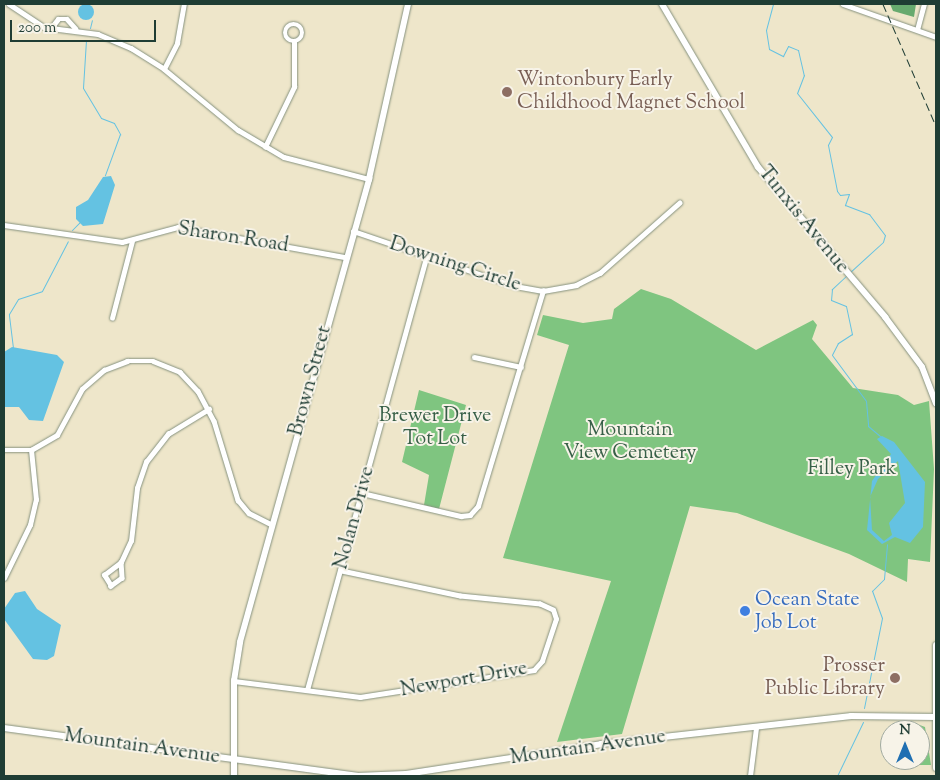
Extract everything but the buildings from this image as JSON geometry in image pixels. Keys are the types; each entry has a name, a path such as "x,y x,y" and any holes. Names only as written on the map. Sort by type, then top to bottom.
{"main road":[{"name":"Tunxis Avenue","path":"662,4 758,168 922,367 936,403"},
{"path":"936,645 936,768"},
{"name":"Mountain Avenue","path":"4,728 308,773 406,774 601,744 887,713 935,717"}],"street":[{"path":"9,4 28,19 52,28 76,29 98,34 164,68 265,147 300,162 369,179"},
{"path":"164,68 177,43 184,4"},
{"name":"Brown Street","path":"234,776 234,681 240,642 345,257 369,179 408,4"},
{"path":"843,4 936,37"},
{"path":"916,30 924,4"},
{"path":"52,28 58,19 67,19 76,29"},
{"path":"265,147 294,87 294,42 285,33 295,24 303,34 294,42"},
{"name":"Downing Circle","path":"353,231 426,258 543,291 576,285 600,273 679,203"},
{"name":"Sharon Road","path":"4,225 109,242 132,240 178,227 345,257"},
{"path":"112,318 132,240"},
{"name":"Nolan Drive","path":"307,690 426,258"},
{"path":"362,494 461,516 470,514 478,506 543,291"},
{"path":"474,357 521,367"},
{"path":"4,450 31,450 57,435 82,390 115,364 141,360 171,368 193,384 209,409 238,500 249,513 271,524"},
{"path":"121,562 106,572 104,579 111,586 122,578 121,562 131,541 136,493 146,462 168,434 209,409"},
{"path":"4,578 30,525 36,500 31,450"},
{"name":"Newport Drive","path":"234,681 360,697 534,670 542,661 556,619 553,610 540,604 460,596 341,571"},
{"path":"750,776 756,728"}],"green space":[{"path":"890,4 916,4 914,17 893,11"},
{"path":"641,289 671,299 756,350 813,320 817,325 812,339 853,388 898,395 914,405 929,401 934,469 930,562 908,559 907,582 849,554 737,513 690,506 622,734 557,742 611,581 503,558 569,345 537,335 543,315 583,323 612,319 614,309"},
{"name":"Brewer Drive Tot Lot","path":"419,390 466,405 439,509 424,505 429,475 402,462"}],"water":[{"path":"83,4 89,4 94,9 92,18 83,20 78,15 78,9"},
{"path":"111,176 115,185 103,224 83,226 76,219 76,207 88,200 103,177"},
{"path":"12,347 57,355 64,362 43,421 29,420 19,407 4,407 4,352"},
{"path":"882,436 894,442 925,482 923,527 910,543 895,537 882,544 867,530 870,499 872,530 884,541 892,535 889,523 905,503 898,461 878,479 870,496 872,481 891,454 877,439"},
{"path":"25,591 37,609 61,625 54,656 47,660 33,659 4,619 4,609 15,593"}],"waterway":[{"path":"773,4 766,30 769,49 783,56 788,46 798,50 804,75 797,93 832,137 828,145 837,191 840,195 849,194 845,205 869,214 885,235 883,242 850,272"},
{"path":"90,28 92,20"},
{"path":"86,40 83,88 101,118 114,123 120,134 105,175"},
{"path":"72,230 80,222"},
{"path":"13,348 9,314 18,299 42,291 68,241"},
{"path":"847,275 832,289 831,300 846,306 852,334 838,343 832,355 866,401 868,426 881,437"},
{"path":"864,708 882,618 872,591 884,579 887,544"},
{"path":"837,776 863,722"}],"railway":[{"path":"883,4 936,126"}],"place":[{"name":"Wintonbury Early Childhood Magnet School","path":"507,92"},
{"name":"Ocean State Job Lot","path":"745,611"},
{"name":"Prosser Public Library","path":"895,678"}],"park label":[{"name":"Mountain View Cemetery","path":"630,442"},
{"name":"Filley Park","path":"852,469"}]}
